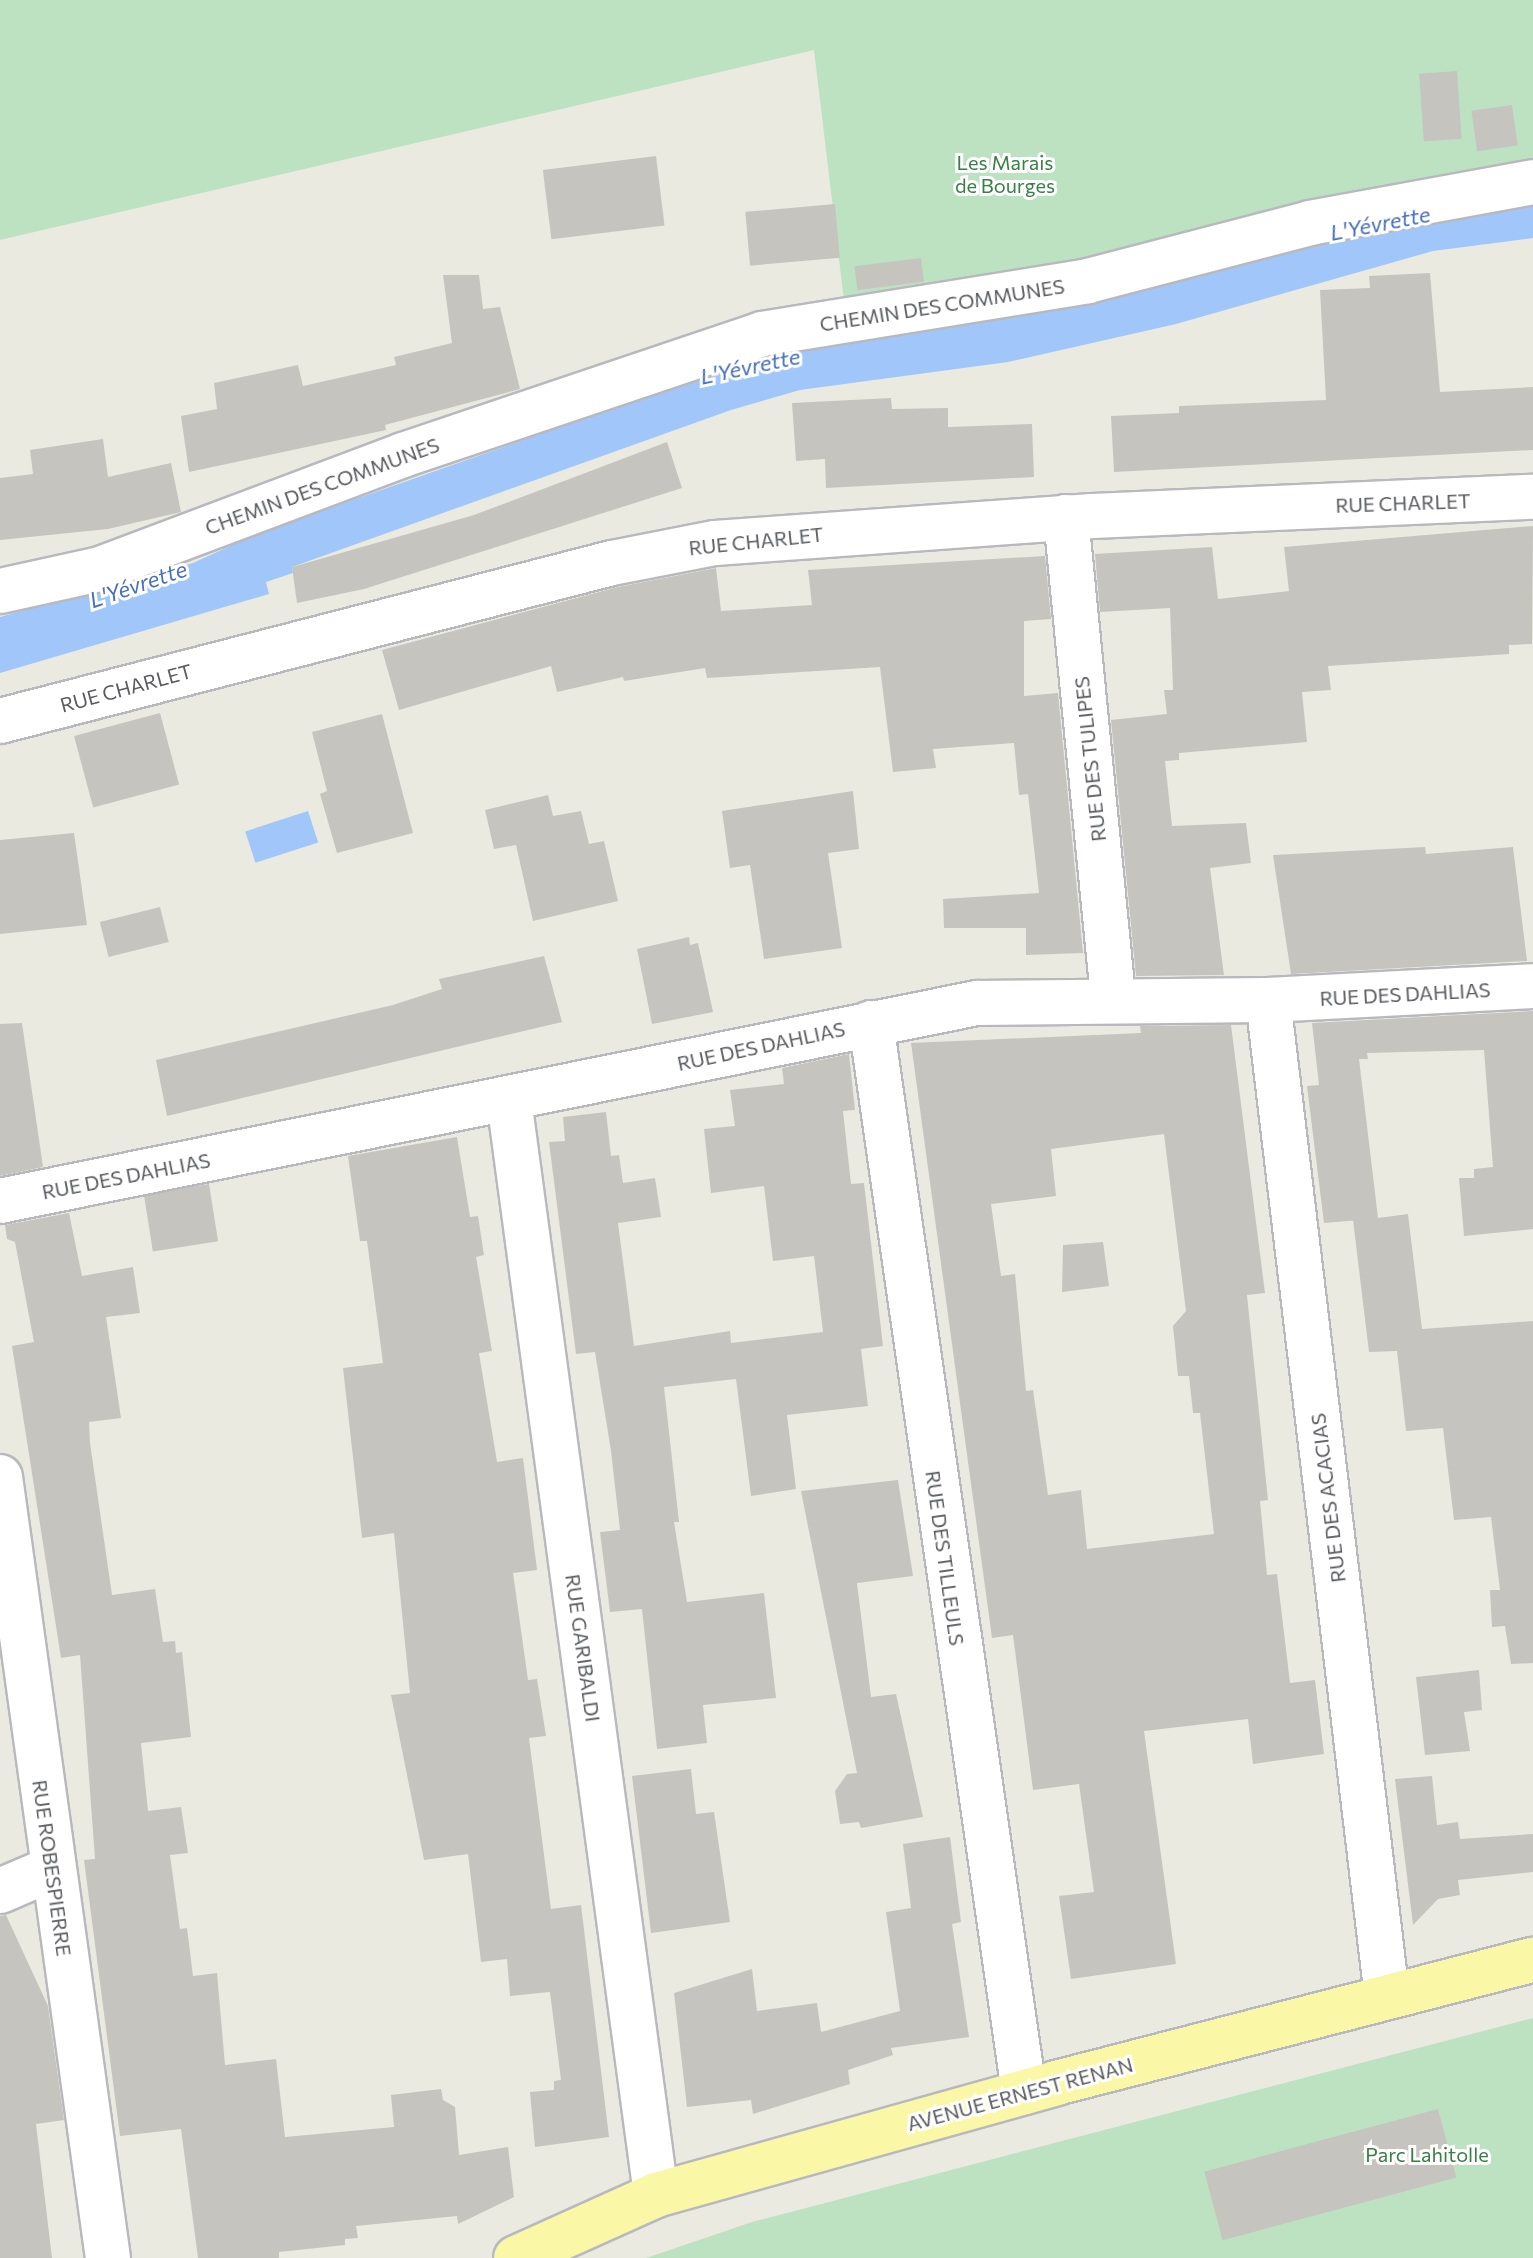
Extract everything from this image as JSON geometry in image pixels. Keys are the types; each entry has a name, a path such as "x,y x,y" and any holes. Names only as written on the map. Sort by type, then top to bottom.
{"main road":[{"name":"AVENUE ERNEST RENAN","path":"516,2258 656,2195 1024,2092 1533,1960"}],"street":[{"name":"CHEMIN DES COMMUNES","path":"0,591 100,569 403,455 762,334 1088,281 1310,223 1533,182"},
{"name":"RUE CHARLET","path":"0,721 612,563 715,543 1066,517 1533,497"},
{"name":"RUE DES TULIPES","path":"1066,517 1113,1000"},
{"name":"RUE DES DAHLIAS","path":"0,1201 977,1003 1268,1000 1533,986"},
{"name":"RUE DES ACACIAS","path":"1268,1000 1387,1996"},
{"name":"RUE DES TILLEULS","path":"871,1023 1024,2092"},
{"name":"RUE GARIBALDI","path":"509,1100 656,2195"},
{"name":"RUE ROBESPIERRE","path":"0,1477 51,1869 108,2258"},
{"path":"0,1891 51,1869"}],"green space":[{"name":"Les Marais de Bourges","path":"0,0 1533,0 1533,223 877,362 849,342 814,50 0,240"},
{"name":"Parc Lahitolle","path":"1533,2018 1533,2258 646,2258 752,2222"}],"water":[{"name":"L'Yévrette","path":"1533,205 1533,238 1433,251 1176,324 1008,362 800,390 731,410 292,567 293,573 266,582 269,594 0,673 0,617 193,563 259,533 760,357 1087,305 1249,256"},
{"path":"308,811 318,842 255,863 245,831"}],"building":[{"path":"1457,71 1462,139 1424,141 1419,74"},
{"path":"1512,105 1518,146 1477,151 1471,111"},
{"path":"656,156 665,225 551,239 543,170"},
{"path":"835,204 840,258 750,266 745,212"},
{"path":"921,258 924,282 857,290 854,266"},
{"path":"1430,273 1440,392 1533,387 1533,450 1114,472 1111,416 1179,413 1179,406 1326,400 1320,290 1370,288 1369,276"},
{"path":"443,275 479,275 483,309 500,307 520,389 385,425 386,430 189,472 181,416 217,409 214,383 298,365 303,386 396,365 394,357 452,343"},
{"path":"891,398 892,409 948,408 948,427 1032,424 1034,477 826,488 825,459 796,461 792,403"},
{"path":"103,439 108,477 171,463 181,512 108,529 0,540 0,478 33,474 30,450"},
{"path":"667,442 682,488 364,589 297,603 292,567 474,515"},
{"path":"1533,526 1532,644 1509,645 1509,654 1328,666 1331,690 1302,692 1307,742 1179,753 1179,760 1165,761 1172,826 1246,823 1251,863 1210,868 1224,975 1136,976 1111,720 1167,714 1164,690 1173,690 1170,608 1100,612 1095,554 1212,547 1218,599 1289,591 1284,547"},
{"path":"1045,556 1051,619 1024,621 1024,696 1058,693 1083,953 1026,955 1026,928 944,928 943,899 1039,893 1028,794 1019,795 1014,743 933,749 936,768 893,772 880,667 707,678 705,668 624,681 623,677 557,692 551,666 399,710 382,650 618,587 716,568 721,611 812,605 808,570"},
{"path":"160,713 179,784 93,808 74,736"},
{"path":"382,714 413,833 337,853 320,794 327,791 312,732"},
{"path":"853,791 859,849 828,853 842,948 764,959 750,865 730,868 722,811"},
{"path":"548,795 553,816 581,811 589,844 604,841 618,901 533,921 516,845 494,849 485,810"},
{"path":"74,833 87,925 0,934 0,840"},
{"path":"1425,847 1426,854 1513,847 1527,961 1291,974 1273,855"},
{"path":"160,907 169,942 109,957 100,922"},
{"path":"689,937 690,945 698,943 713,1012 652,1024 637,949"},
{"path":"544,956 562,1022 167,1116 156,1060 393,1005 442,989 439,979"},
{"path":"1533,1011 1533,1229 1464,1236 1459,1178 1474,1178 1474,1169 1493,1167 1484,1050 1367,1053 1368,1059 1359,1059 1378,1218 1408,1214 1422,1329 1533,1321 1533,1663 1511,1664 1505,1626 1492,1627 1490,1590 1500,1590 1491,1517 1454,1520 1443,1428 1406,1431 1397,1351 1369,1352 1353,1221 1324,1223 1307,1086 1319,1085 1312,1023"},
{"path":"22,1023 43,1167 0,1176 0,1024"},
{"path":"1231,1025 1265,1293 1247,1295 1268,1500 1260,1501 1267,1575 1277,1574 1290,1683 1315,1680 1324,1754 1253,1764 1248,1719 1144,1731 1176,1964 1071,1979 1059,1896 1094,1892 1079,1784 1033,1790 1013,1635 992,1638 911,1043 1141,1033 1140,1026","holes":["1164,1134 1186,1311 1173,1326 1178,1376 1189,1376 1193,1413 1200,1413 1214,1534 1087,1549 1081,1490 1048,1495 1033,1390 1026,1391 1015,1274 1001,1276 991,1204 1056,1196 1051,1149"]},
{"path":"849,1054 855,1110 843,1111 851,1184 864,1183 883,1346 861,1349 868,1406 787,1415 796,1489 751,1496 736,1379 664,1387 679,1522 674,1522 687,1602 764,1593 776,1698 703,1705 707,1743 657,1749 642,1609 610,1612 600,1532 620,1530 611,1451 595,1352 576,1354 549,1142 565,1141 563,1117 606,1112 611,1156 619,1155 623,1183 655,1178 661,1217 618,1223 634,1346 730,1331 731,1343 823,1332 814,1256 773,1261 764,1186 711,1193 704,1129 735,1126 730,1090 784,1084 782,1068"},
{"path":"457,1137 470,1217 478,1216 484,1255 476,1257 492,1351 479,1353 497,1462 523,1458 537,1570 513,1573 528,1680 537,1679 546,1736 529,1738 551,1909 581,1905 609,2137 535,2147 530,2092 554,2090 554,2081 561,2080 550,1992 510,1996 507,1959 481,1962 468,1854 424,1860 391,1695 410,1693 394,1533 362,1538 343,1368 383,1363 367,1241 360,1241 348,1156"},
{"path":"209,1184 218,1241 153,1252 144,1194"},
{"path":"69,1213 82,1276 133,1267 140,1313 106,1317 121,1418 89,1422 90,1443 112,1595 155,1589 163,1642 175,1641 176,1653 182,1652 191,1737 141,1743 148,1811 181,1807 188,1853 170,1855 180,1929 187,1928 193,1976 217,1973 225,2065 276,2059 285,2137 394,2127 391,2095 441,2089 443,2100 455,2107 459,2155 508,2147 514,2197 458,2224 457,2216 356,2226 358,2238 345,2239 345,2245 279,2252 279,2258 198,2258 181,2129 120,2136 84,1860 95,1859 80,1655 61,1658 12,1346 34,1342 15,1242 7,1239 5,1225"},
{"path":"1103,1242 1109,1286 1062,1292 1063,1245"},
{"path":"898,1480 913,1576 857,1583 871,1697 896,1694 923,1817 861,1828 859,1822 840,1824 835,1791 847,1774 857,1773 801,1491"},
{"path":"1479,1670 1482,1710 1464,1712 1470,1751 1425,1755 1416,1677"},
{"path":"691,1769 696,1814 714,1812 730,1922 651,1933 632,1776"},
{"path":"1432,1776 1437,1825 1458,1822 1460,1839 1533,1834 1533,1872 1458,1880 1460,1895 1438,1899 1413,1925 1395,1779"},
{"path":"950,1837 961,1922 952,1924 969,2037 891,2048 893,2055 848,2070 850,2084 753,2114 751,2100 687,2107 674,1993 752,1969 757,2011 817,2003 821,2032 900,2011 886,1912 911,1908 903,1844"},
{"path":"6,1915 48,2006 64,2120 36,2124 52,2258 0,2258 0,1916"},
{"path":"1438,2109 1456,2178 1223,2240 1204,2172"}]}
